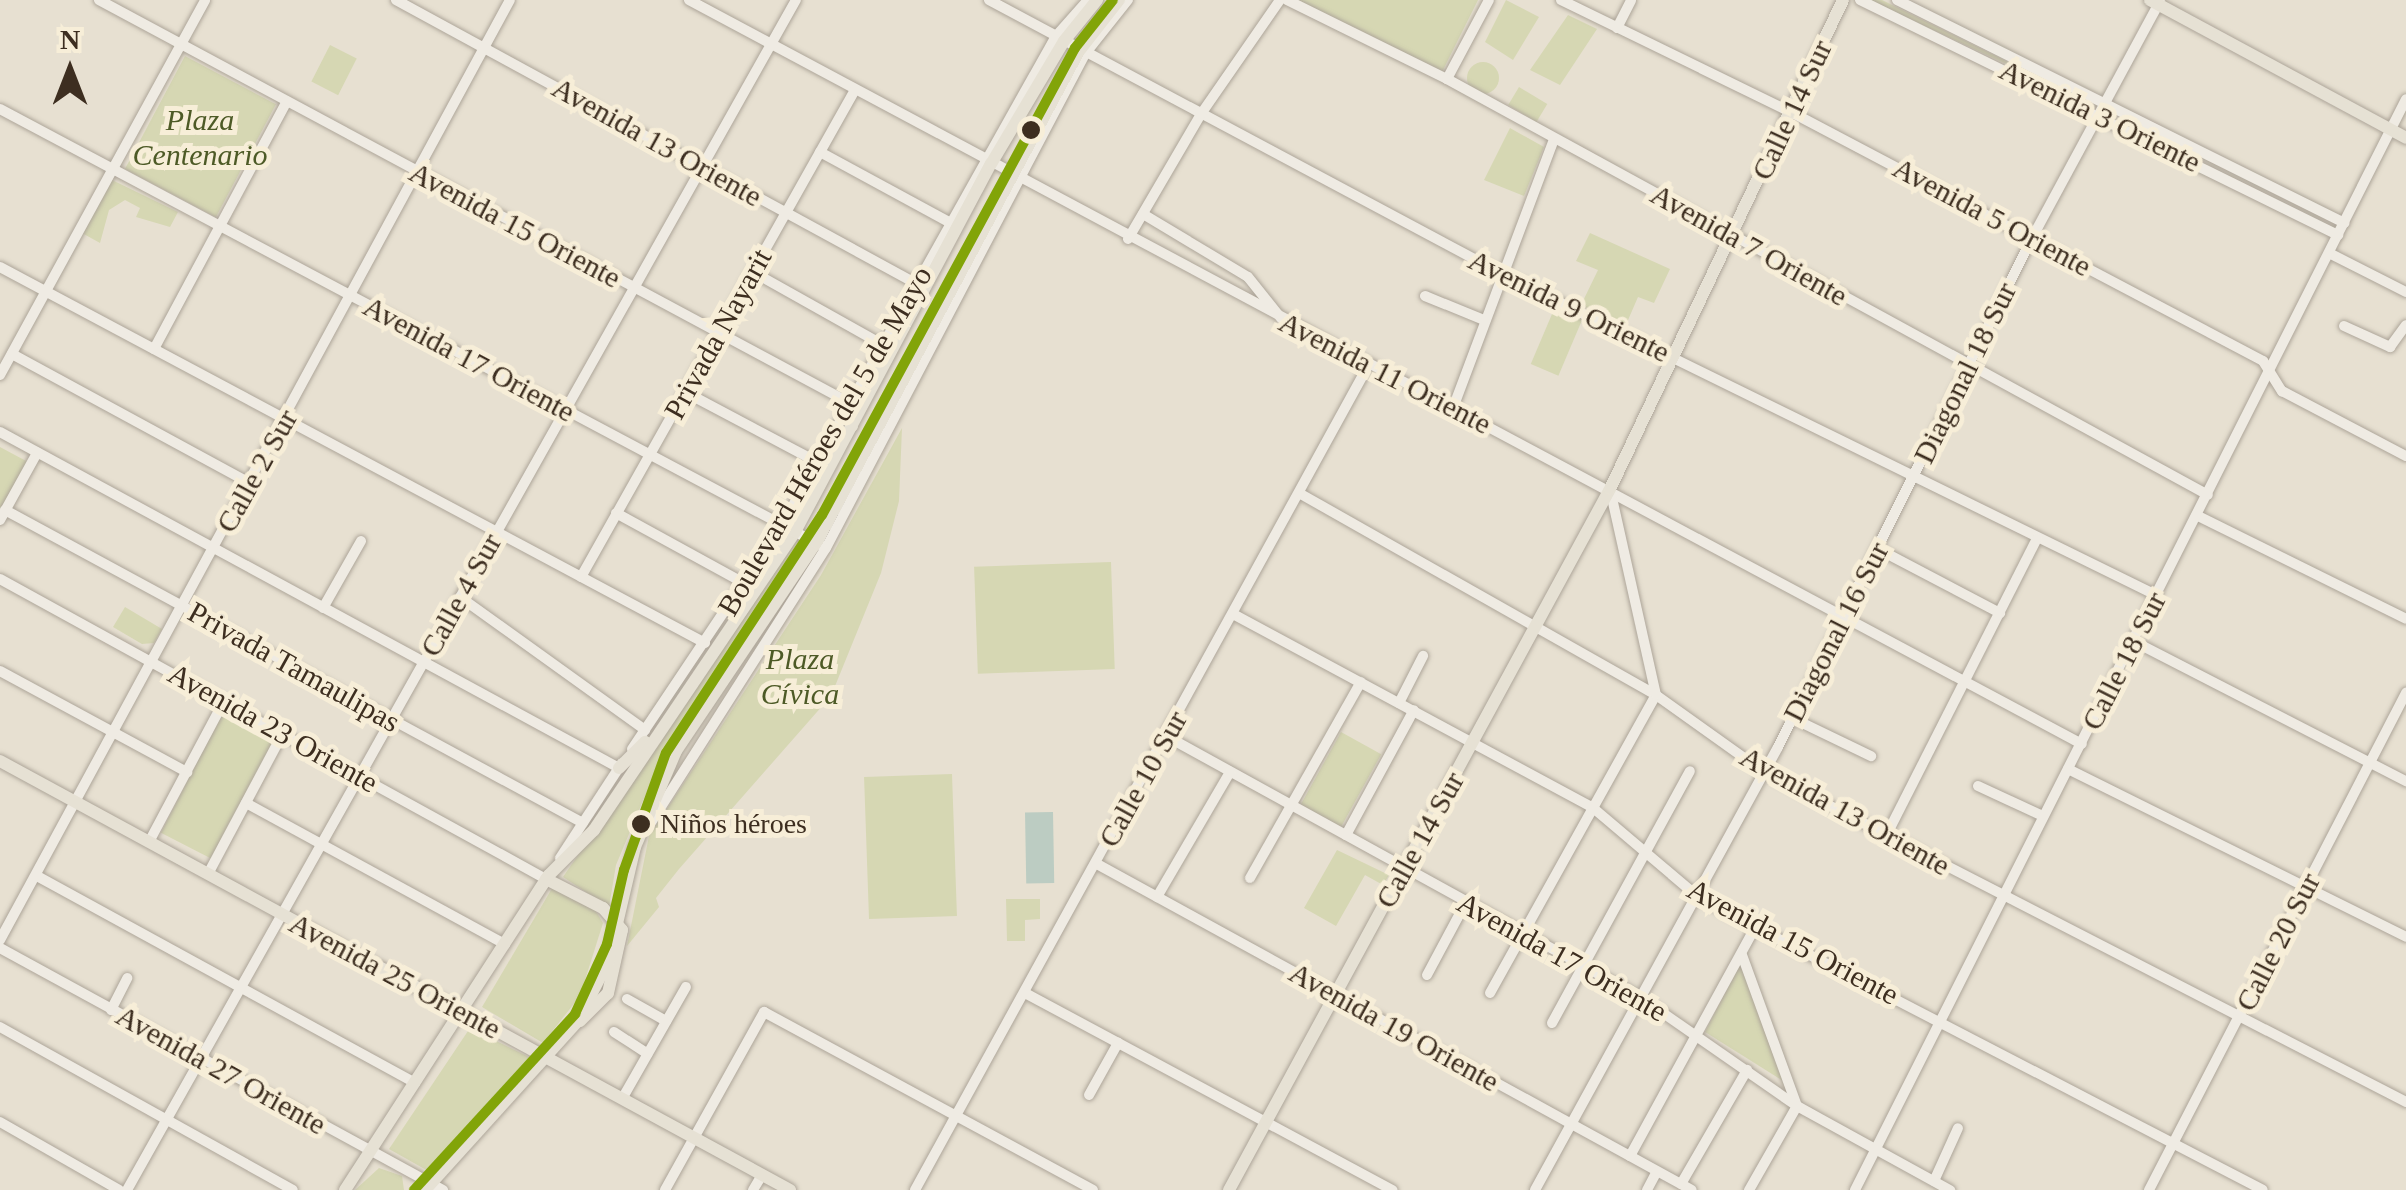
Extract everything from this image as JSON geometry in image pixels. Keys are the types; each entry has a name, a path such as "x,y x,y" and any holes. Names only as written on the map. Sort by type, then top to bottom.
{"main road":[{"name":"Boulevard Héroes del 5 de Mayo","path":"345,1190 548,877 594,830 853,428 989,163 1060,38 1097,0"},
{"name":"Boulevard Héroes del 5 de Mayo","path":"547,1058 608,993 623,943 616,923 635,847 676,751 821,545 1082,52 1118,0"},
{"name":"Calle 14 Sur","path":"1229,1190 1610,489 1843,0"},
{"path":"2156,2 2406,138"},
{"path":"850,403 853,428"},
{"path":"619,768 664,722"},
{"name":"Avenida 25 Oriente","path":"0,761 790,1190"},
{"path":"548,877 588,898 616,923"},
{"path":"433,1188 547,1058"}],"street":[{"name":"Avenida 15 Oriente","path":"99,0 850,403"},
{"path":"0,376 206,0"},
{"name":"Avenida 13 Oriente","path":"396,0 917,284"},
{"name":"Calle 2 Sur","path":"0,940 510,0"},
{"name":"Avenida 11 Oriente","path":"689,0 1285,323 1610,489 2082,744"},
{"name":"Calle 4 Sur","path":"123,1190 242,987 796,0"},
{"name":"Avenida 9 Oriente","path":"990,0 1501,273 2158,596"},
{"name":"Boulevard Héroes del 5 de Mayo","path":"1060,38 1088,0"},
{"name":"Boulevard Héroes del 5 de Mayo","path":"1082,52 1128,0"},
{"path":"1128,238 1201,114 1284,0"},
{"name":"Avenida 7 Oriente","path":"1284,0 1447,79 2208,495"},
{"path":"1447,79 1489,0"},
{"name":"Avenida 5 Oriente","path":"1561,0 1792,112 2032,238 2270,369 2292,398 2406,456"},
{"path":"1617,28 1631,0"},
{"name":"Avenida 3 Oriente","path":"1860,0 2236,169 2344,223"},
{"name":"Avenida 3 Oriente","path":"1897,0 2230,181 2338,235"},
{"name":"Diagonal 18 Sur","path":"1913,477 2156,2"},
{"name":"Privada Nayarit","path":"581,577 855,90"},
{"name":"Calle 18 Sur","path":"1855,1190 2406,99"},
{"path":"154,349 287,101"},
{"name":"Avenida 17 Oriente","path":"0,109 821,545"},
{"path":"1453,408 1554,140"},
{"path":"820,152 951,224"},
{"name":"Boulevard Héroes del 5 de Mayo","path":"548,877 744,583 788,528 850,403 989,163"},
{"path":"2230,181 2236,169"},
{"path":"1142,214 1248,278 1285,323"},
{"path":"2329,252 2406,292"},
{"path":"0,266 705,643"},
{"path":"753,272 883,345"},
{"path":"1425,296 1484,320"},
{"path":"2344,326 2390,347 2406,325"},
{"path":"12,354 250,483"},
{"name":"Calle 10 Sur","path":"916,1190 1368,366"},
{"path":"685,392 818,462"},
{"path":"0,432 619,768"},
{"path":"3,515 37,452"},
{"name":"Diagonal 16 Sur","path":"1535,1190 1698,897 1846,616 1913,477"},
{"path":"1490,994 1656,695 1610,489"},
{"name":"Avenida 13 Oriente","path":"1299,493 1656,695 1764,772 2406,1102"},
{"path":"616,514 744,583"},
{"name":"Privada Tamaulipas","path":"3,515 182,606 583,823"},
{"path":"2198,516 2406,619"},
{"path":"1886,836 2037,538"},
{"path":"323,608 361,541"},
{"path":"1878,549 2000,613"},
{"name":"Avenida 23 Oriente","path":"0,579 548,877"},
{"path":"460,596 645,730"},
{"name":"Avenida 15 Oriente","path":"1233,614 1592,806 1698,897 2263,1190"},
{"path":"2135,642 2406,780"},
{"path":"1400,702 1423,656"},
{"path":"0,670 187,772"},
{"path":"1250,878 1361,682"},
{"name":"Calle 20 Sur","path":"2149,1190 2406,693"},
{"path":"149,842 224,701"},
{"path":"1346,835 1414,710"},
{"path":"1792,718 1870,756"},
{"path":"208,874 283,734"},
{"name":"Avenida 17 Oriente","path":"1166,736 1640,997 1797,1106 1950,1190"},
{"path":"2068,769 2406,937"},
{"path":"1157,897 1230,772"},
{"path":"1552,1023 1690,772"},
{"path":"1978,786 2044,816"},
{"path":"246,803 505,944"},
{"name":"Avenida 19 Oriente","path":"1097,864 1686,1187"},
{"path":"37,876 415,1084"},
{"path":"1427,975 1466,902"},
{"path":"1630,1156 1756,926"},
{"name":"Avenida 27 Oriente","path":"0,948 433,1188"},
{"path":"1742,955 1797,1106 1749,1190"},
{"path":"111,1010 127,978"},
{"path":"622,1099 686,987"},
{"path":"1025,994 1394,1190"},
{"path":"627,999 666,1021"},
{"path":"665,1190 764,1012 958,1112 1092,1190"},
{"path":"0,1026 293,1190"},
{"path":"614,1032 648,1054"},
{"path":"1089,1095 1118,1043"},
{"path":"1686,1187 1747,1070"},
{"path":"0,1122 123,1190"},
{"path":"1934,1181 1958,1128"},
{"path":"1648,1190 1657,1171"},
{"path":"753,1190 762,1174"}],"green space":[{"path":"1297,0 1478,0 1442,72"},
{"path":"1506,0 1539,17 1513,60 1485,42"},
{"path":"1869,0 1882,0 2014,65 2013,67"},
{"path":"1568,15 1597,29 1560,85 1530,70"},
{"path":"330,45 357,59 338,95 311,82"},
{"name":"Plaza Centenario","path":"185,56 276,104 216,217 125,169"},
{"path":"1483,62 1494,67 1499,78 1494,89 1483,94 1472,89 1467,78 1472,67"},
{"path":"1519,87 1547,104 1536,122 1508,105"},
{"path":"1510,128 1544,147 1524,196 1484,180"},
{"path":"112,180 178,212 170,227 136,217 140,208 125,200 109,210 100,243 82,233"},
{"path":"1590,233 1670,269 1654,303 1638,297 1625,327 1581,305 1598,270 1576,261"},
{"path":"1555,307 1583,319 1558,376 1531,364"},
{"name":"Plaza Cívica","path":"902,428 899,501 881,573 831,696 679,869 656,898 659,907 627,946 649,836 821,575"},
{"path":"0,447 28,462 0,513"},
{"path":"795,538 801,542 663,753 616,865 609,907 563,877"},
{"path":"1111,562 1115,669 978,674 974,567"},
{"path":"125,607 162,629 154,643 142,644 113,627"},
{"path":"224,709 277,736 213,860 161,833"},
{"path":"1341,732 1381,754 1341,827 1301,805"},
{"path":"952,774 957,916 869,919 864,777"},
{"path":"1337,850 1389,875 1383,885 1365,875 1336,926 1304,908"},
{"path":"554,885 594,908 603,923 580,996 543,1043 482,1007"},
{"path":"1006,899 1040,899 1040,919 1025,920 1025,941 1007,941"},
{"path":"1740,963 1791,1086 1705,1032"},
{"path":"470,1028 535,1060 430,1172 389,1149"},
{"path":"379,1168 402,1176 404,1190 355,1190"}],"shaded area":[{"path":"1025,812 1053,812 1054,883 1026,883"}],"transit line":[{"path":"414,1190 575,1014 607,944 624,870 666,753 822,515 1075,48 1113,0"}],"place":[{"name":"Niños héroes","path":"641,824"}]}
